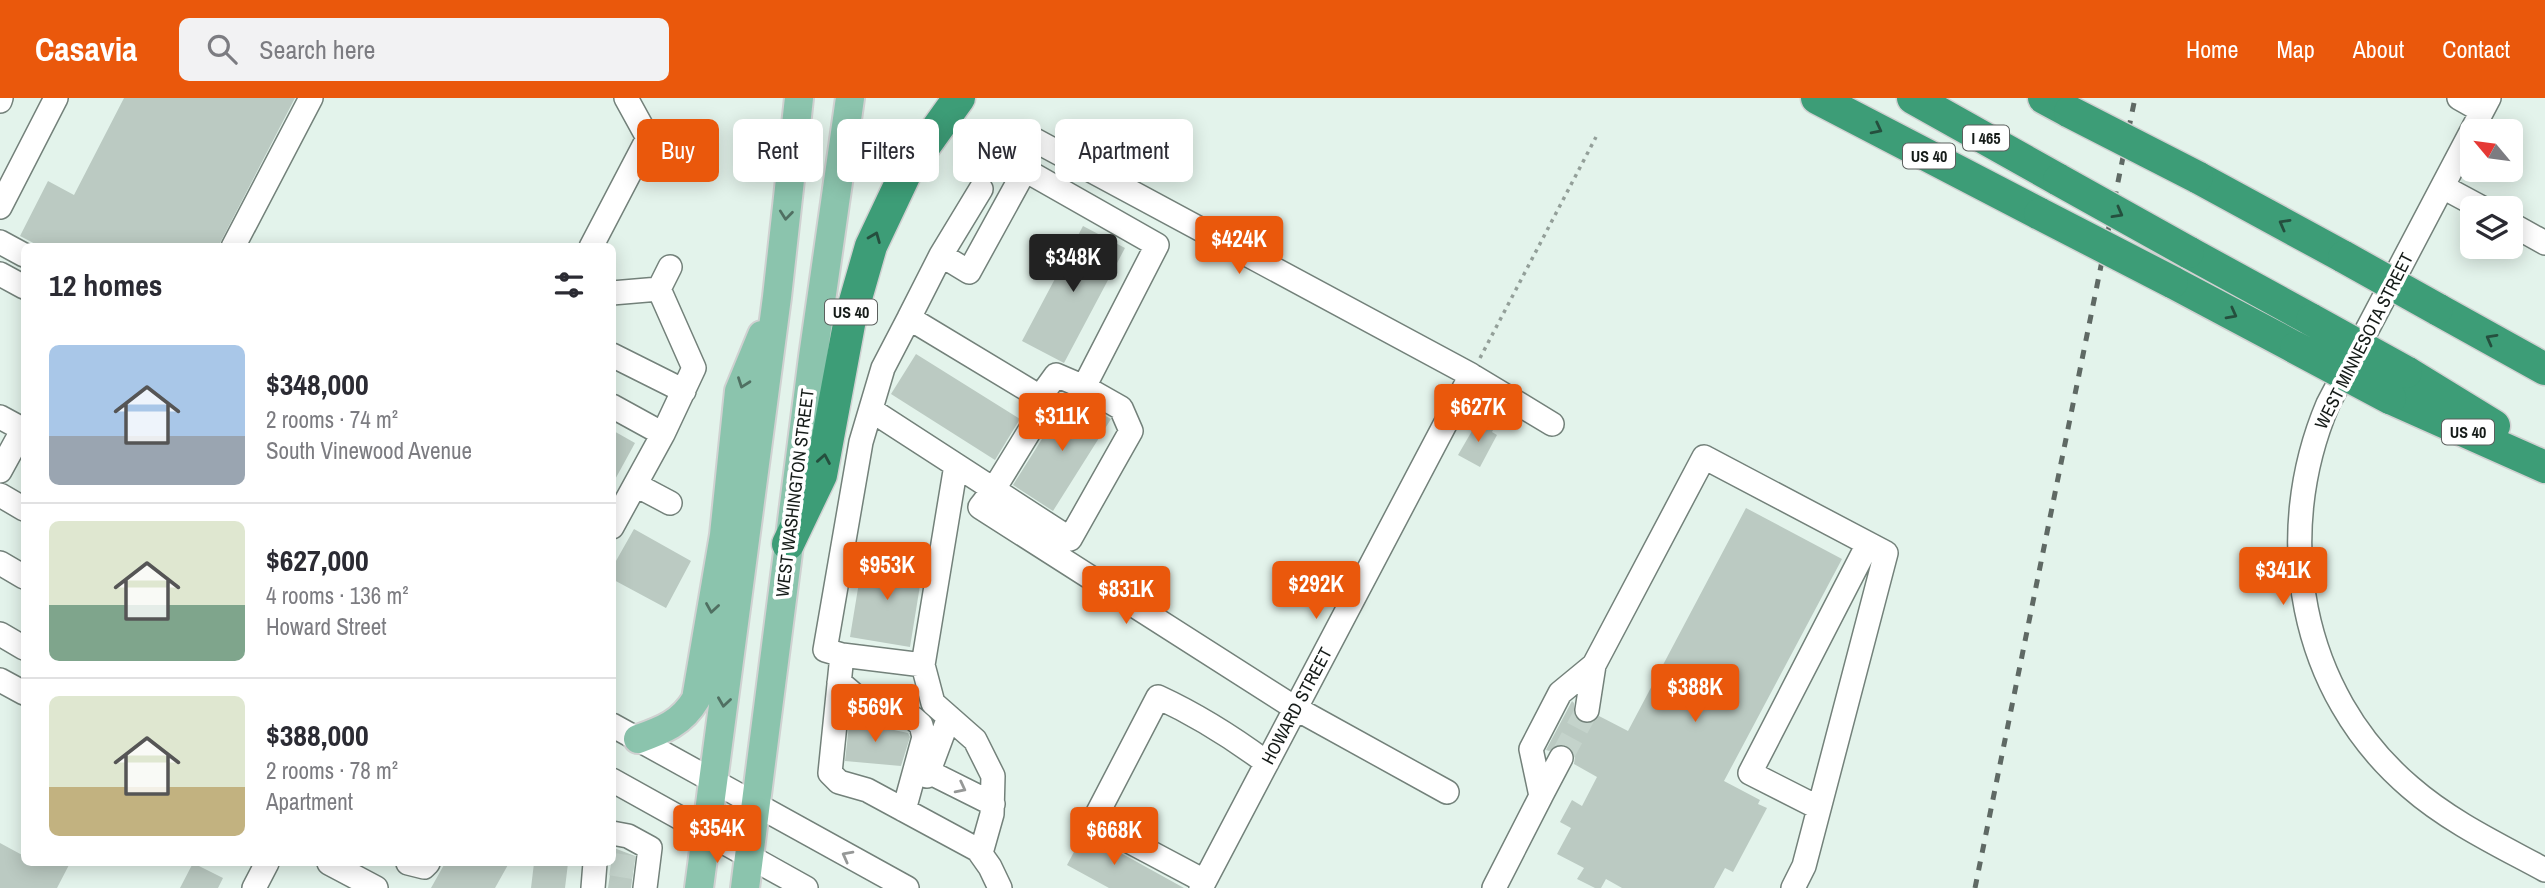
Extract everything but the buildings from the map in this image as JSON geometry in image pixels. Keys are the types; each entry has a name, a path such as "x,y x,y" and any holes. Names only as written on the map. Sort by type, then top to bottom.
{"highway":[{"name":"US 40","path":"789,544 821,475 850,319 872,246 906,172 959,98"},
{"name":"US 40","path":"1817,98 2296,348 2398,385 2545,467"},
{"name":"I 465","path":"1913,98 2312,320 2398,385 2545,457"},
{"path":"2068,103 2545,369"}],"main road":[{"path":"699,888 777,297 799,98"},
{"name":"WEST WASHINGTON STREET","path":"745,888 850,98"},
{"path":"638,739 672,726 688,712 695,699 724,535 739,391 777,297"}],"street":[{"path":"0,207 57,98"},
{"path":"235,243 311,98"},
{"path":"593,243 648,138 626,98"},
{"path":"2459,98 2485,105"},
{"name":"WEST MINNESOTA STREET","path":"2485,105 2319,426 2306,470 2299,516 2298,556 2304,601 2318,652 2333,688 2350,718 2378,755 2410,787 2442,813 2545,870"},
{"path":"1041,144 1471,375 1552,424"},
{"path":"941,255 969,272 1025,170 1157,245 1084,387"},
{"path":"2443,187 2460,196"},
{"path":"981,190 941,255 883,368 861,442 834,652 839,682 830,773 839,782 866,790 981,853 1000,888"},
{"path":"2523,231 2545,243"},
{"path":"0,242 21,253"},
{"path":"659,289 670,267"},
{"path":"0,274 21,285"},
{"path":"616,293 659,289"},
{"path":"616,517 625,493 663,434 694,368 659,289"},
{"path":"909,318 1040,397 1043,409 987,498"},
{"path":"616,357 684,391"},
{"path":"987,498 1070,539 1131,431 1121,408 1056,375 1040,397"},
{"name":"HOWARD STREET","path":"1203,885 1471,375"},
{"path":"616,408 663,434"},
{"path":"871,410 956,464 987,498 1295,708 1447,792"},
{"path":"0,417 21,428"},
{"path":"0,471 21,434"},
{"path":"1587,710 1594,665 1704,457 1886,553 1804,866 1793,888"},
{"path":"956,464 923,665 933,702 975,740 993,776 992,814 981,853"},
{"path":"625,493 670,503"},
{"path":"0,495 21,507"},
{"path":"1819,808 1750,773 1868,544"},
{"path":"0,563 21,575"},
{"path":"0,634 21,646"},
{"path":"834,652 923,665"},
{"path":"1541,796 1531,749 1560,693 1594,665"},
{"path":"0,680 21,691"},
{"path":"839,682 873,710 913,718 921,725 924,737 908,813"},
{"path":"1203,885 1094,822 1158,697 1187,710 1233,737 1267,762"},
{"path":"908,813 929,772 950,717"},
{"path":"616,727 907,888"},
{"path":"1494,888 1561,758"},
{"path":"929,772 993,804"},
{"path":"616,782 806,888"},
{"path":"616,834 628,836 650,848 643,875"},
{"path":"254,888 265,866"},
{"path":"335,866 376,888"},
{"path":"595,888 601,866"}],"path":[{"path":"1471,375 1596,137"}],"tunnel":[{"path":"1561,758 1587,710"},
{"path":"616,865 636,868"}],"railway":[{"path":"1975,888 2135,98"}]}
